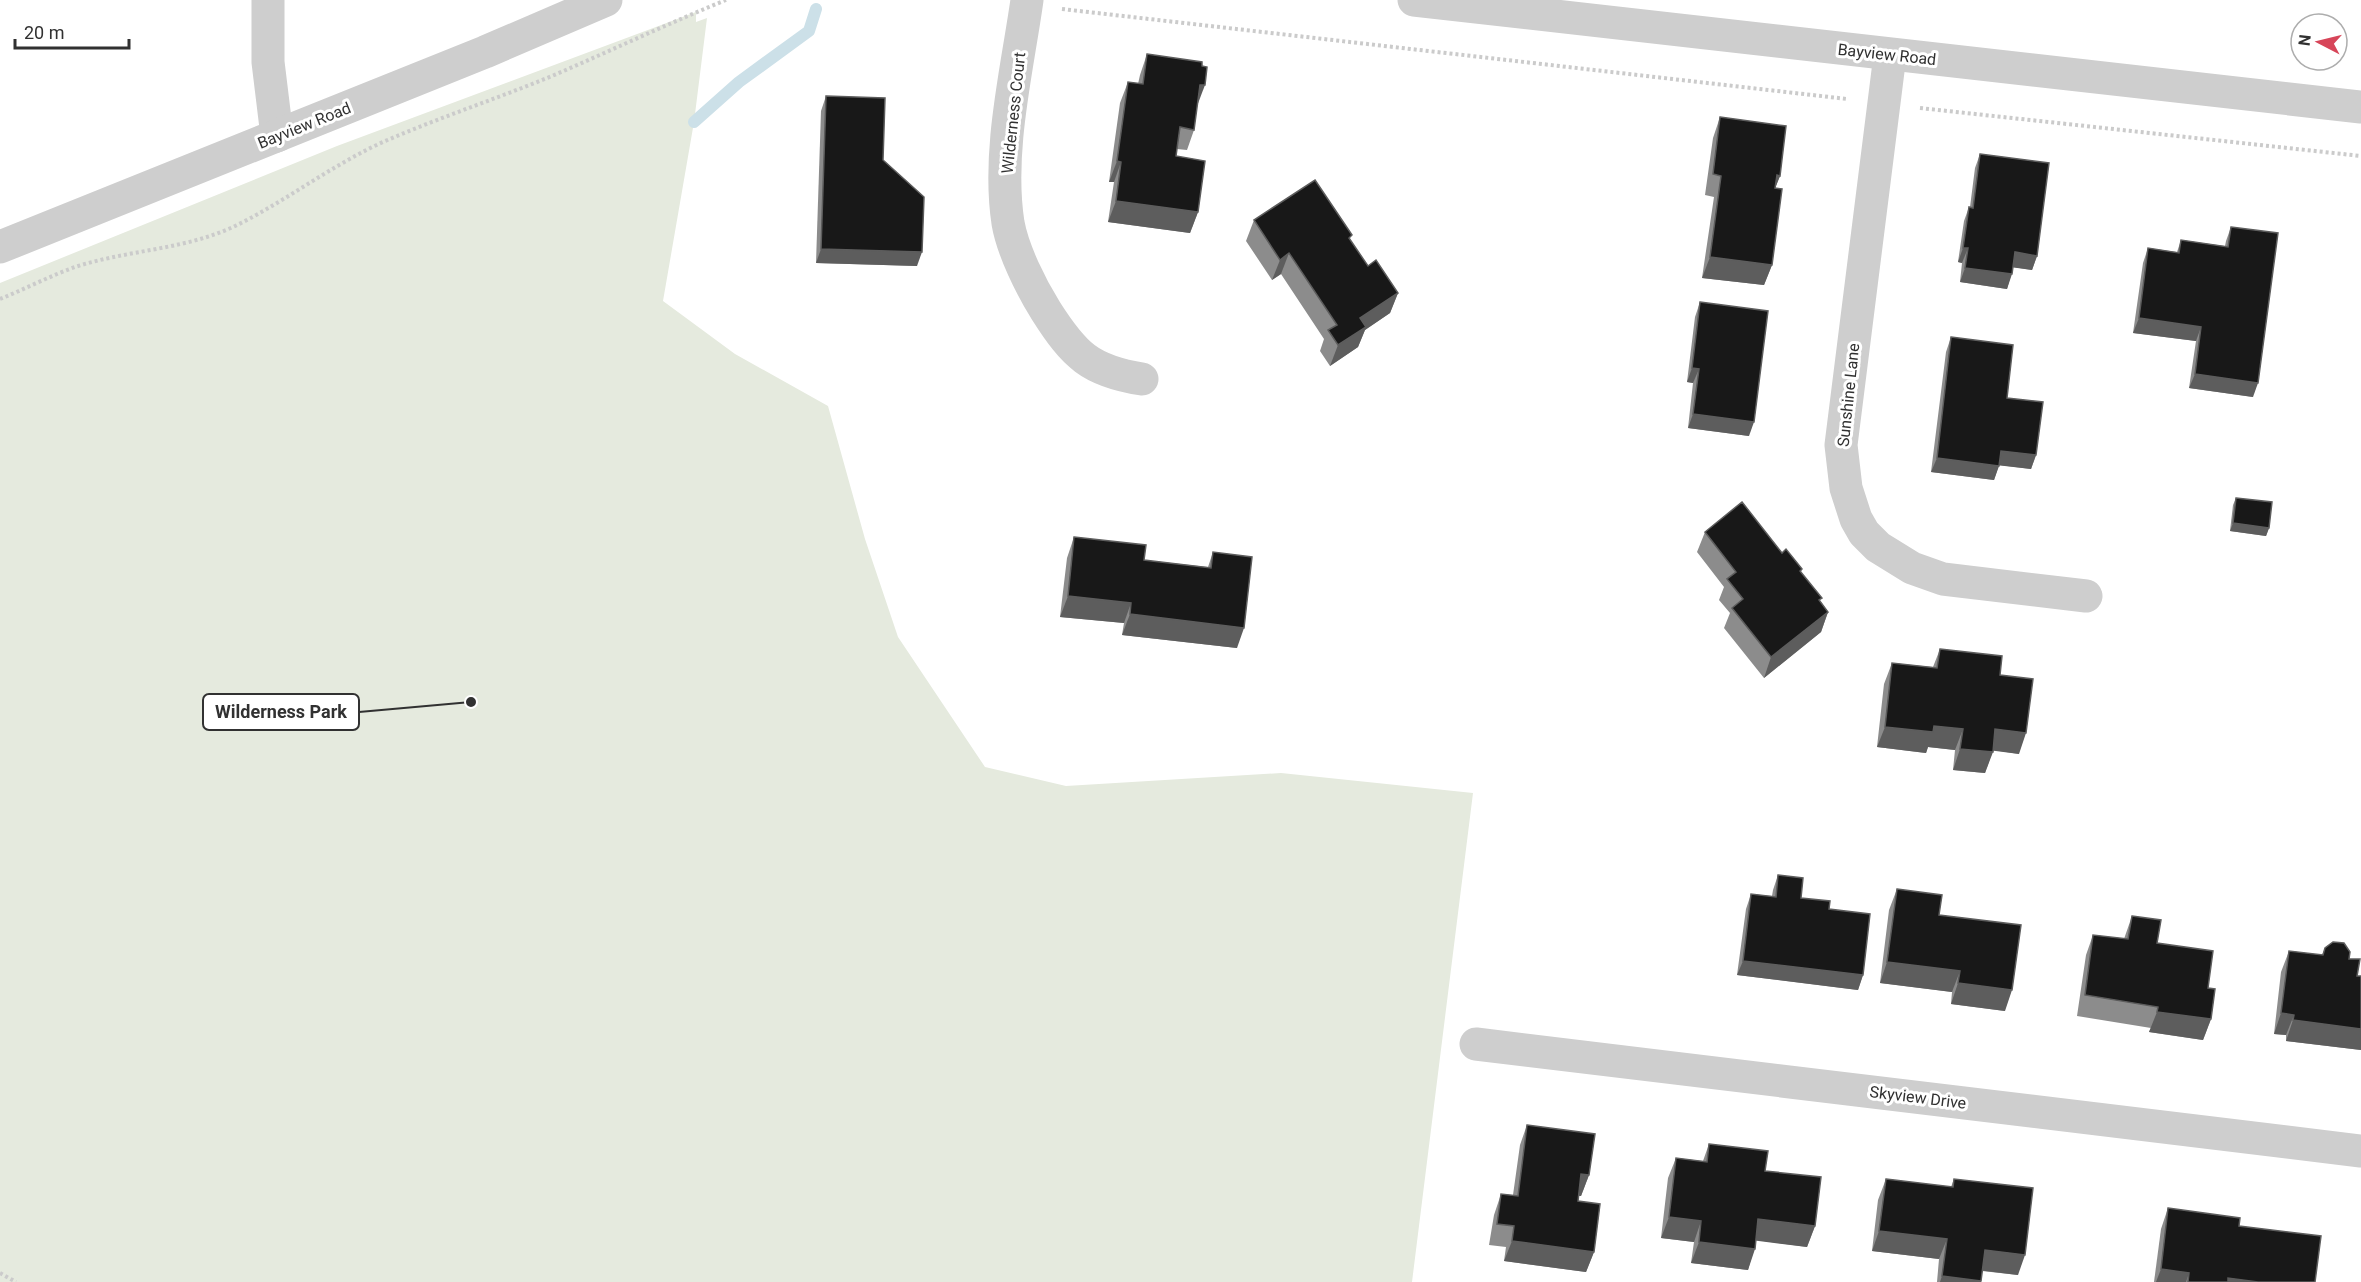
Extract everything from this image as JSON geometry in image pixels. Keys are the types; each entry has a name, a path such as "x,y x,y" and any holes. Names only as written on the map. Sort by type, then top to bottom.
{"street":[{"path":"268,0 268,62 277,136"},
{"name":"Bayview Road","path":"0,247 606,0"},
{"name":"Bayview Road","path":"1414,0 1465,3 1890,55 2361,107"},
{"name":"Wilderness Court","path":"1027,2 1005,159 1008,225 1024,270 1063,338 1088,362 1113,375 1142,380"},
{"name":"Sunshine Lane","path":"1890,55 1841,445 1846,488 1856,519 1864,533 1878,548 1912,568 1943,579 2086,597"},
{"name":"Skyview Drive","path":"1476,1044 2361,1151"}],"path":[{"path":"0,299 75,267 189,243 232,228 330,170 382,143 552,75 726,0"},
{"path":"1027,2 1884,104 2361,156"},
{"path":"0,1273 16,1282"}],"shaded area":[{"path":"696,12 696,22 707,18 694,122 663,301 735,354 828,406 865,539 898,637 985,767 1066,786 1281,773 1473,793 1412,1282 0,1282 0,283 337,146"}],"building":[{"path":"1147,54 1202,62 1202,66 1207,67 1205,85 1200,85 1194,130 1180,127 1176,156 1205,161 1198,212 1116,201 1121,162 1117,161 1128,82 1143,84"},
{"path":"826,96 885,98 883,160 924,197 922,252 821,249"},
{"path":"1720,117 1786,126 1780,176 1777,175 1775,188 1782,189 1772,265 1710,257 1721,176 1713,174"},
{"path":"1980,154 2049,163 2037,256 2015,252 2012,274 1965,268 1968,248 1963,248 1969,207 1973,208"},
{"path":"1315,180 1352,235 1349,238 1368,266 1376,260 1398,293 1360,318 1366,327 1338,345 1328,330 1337,325 1289,253 1280,260 1254,220"},
{"path":"2231,227 2278,233 2258,383 2195,374 2201,327 2139,318 2148,248 2179,253 2181,240 2228,247"},
{"path":"1700,302 1768,311 1754,422 1693,414 1699,369 1692,368"},
{"path":"1951,337 2013,345 2007,398 2043,402 2036,455 2001,451 1999,466 1937,458"},
{"path":"2236,498 2272,502 2269,528 2233,523"},
{"path":"1742,502 1782,553 1786,549 1802,569 1800,571 1822,598 1819,600 1828,612 1771,657 1732,608 1743,599 1727,579 1736,572 1705,532"},
{"path":"1074,537 1146,545 1144,560 1211,568 1213,552 1252,557 1244,628 1130,614 1131,603 1068,596"},
{"path":"1940,649 2002,656 2000,675 2033,679 2026,733 1995,729 1993,752 1960,749 1963,729 1934,726 1933,732 1885,727 1892,663 1937,668"},
{"path":"1778,875 1803,878 1801,898 1830,901 1829,909 1870,914 1863,975 1743,961 1751,894 1776,897"},
{"path":"1897,889 1942,895 1939,915 2021,925 2012,990 1958,983 1960,971 1887,962"},
{"path":"2132,916 2161,920 2157,943 2213,951 2208,988 2215,989 2211,1019 2157,1012 2158,1007 2085,995 2093,935 2128,939"},
{"path":"2333,942 2344,943 2350,952 2349,959 2360,959 2357,976 2361,976 2361,1029 2293,1020 2294,1015 2281,1013 2289,951 2323,955 2325,948"},
{"path":"1527,1125 1595,1134 1589,1175 1581,1174 1578,1201 1600,1204 1594,1252 1512,1241 1514,1226 1497,1224 1501,1194 1518,1196"},
{"path":"1709,1144 1768,1151 1765,1171 1821,1177 1815,1226 1758,1219 1755,1249 1699,1242 1701,1221 1669,1217 1676,1158 1707,1162"},
{"path":"1886,1179 1953,1187 1954,1179 2033,1188 2025,1255 1985,1250 1981,1281 1942,1276 1947,1239 1879,1231"},
{"path":"2168,1208 2240,1218 2239,1226 2321,1236 2315,1282 2258,1282 2228,1278 2228,1282 2188,1282 2189,1273 2161,1269"}],"waterway":[{"path":"694,122 739,82 809,31 816,9"}],"place":[{"name":"Wilderness Park","path":"471,702"}]}
